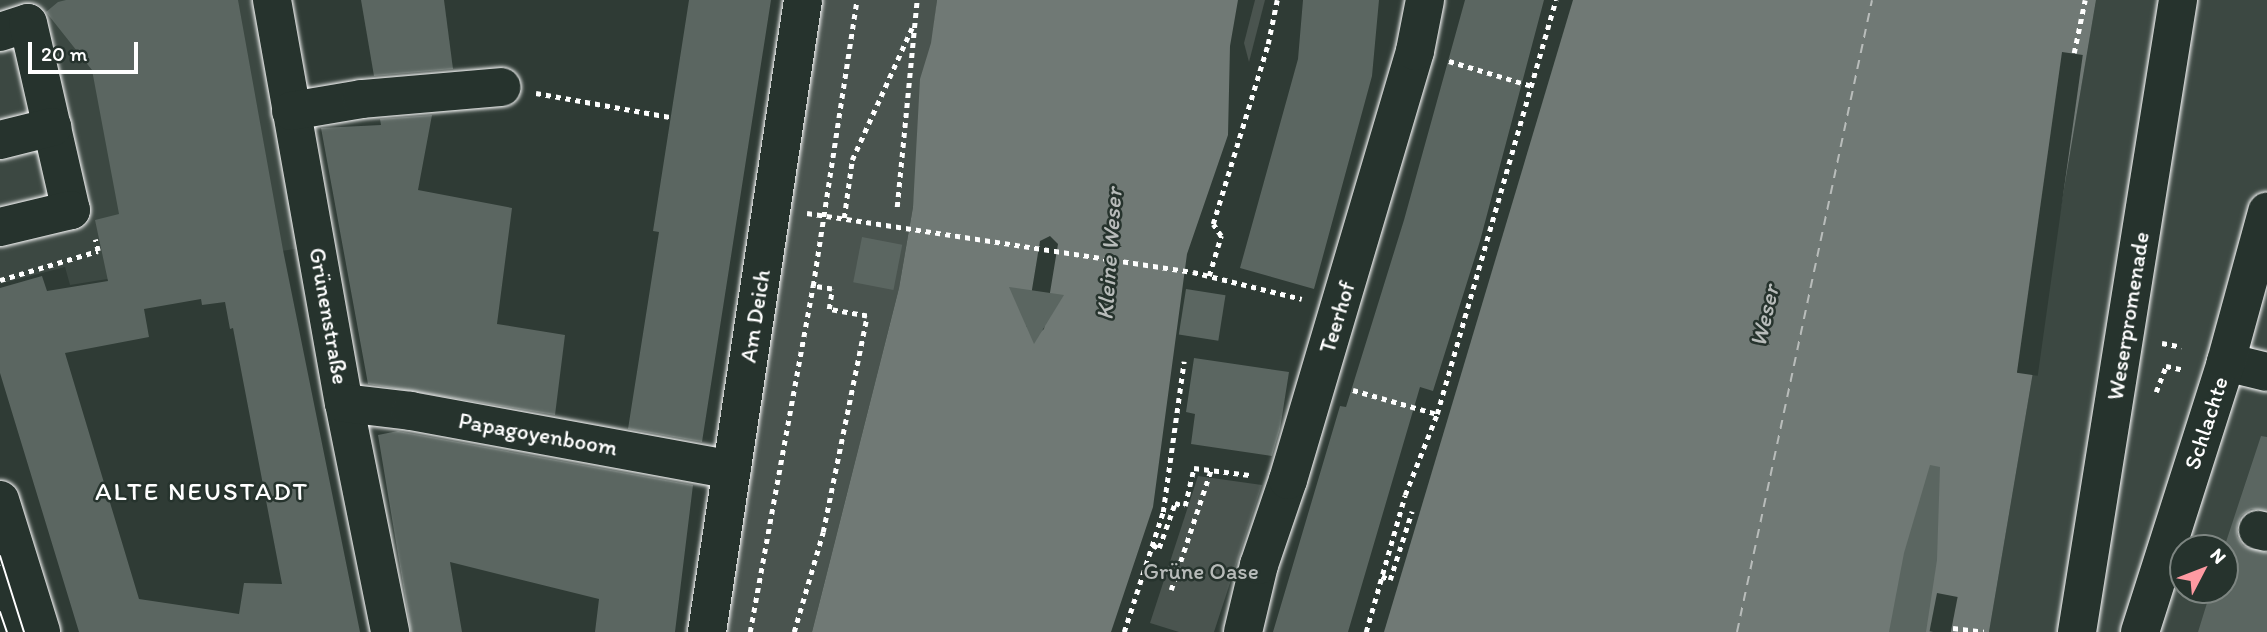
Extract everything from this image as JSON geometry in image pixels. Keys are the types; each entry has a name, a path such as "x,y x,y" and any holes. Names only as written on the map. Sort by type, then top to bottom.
{"street":[{"name":"Grünenstraße","path":"272,0 344,403 390,632"},
{"name":"Am Deich","path":"707,632 803,0"},
{"name":"Teerhof","path":"1243,632 1259,565 1288,480 1415,51 1424,0"},
{"name":"Weserpromenade","path":"2077,632 2178,0"},
{"path":"0,32 28,23 71,210 0,227"},
{"path":"291,111 362,99 501,87"},
{"path":"0,140 52,127"},
{"name":"Schlachte","path":"2140,632 2226,362 2267,212"},
{"path":"2226,362 2267,372"},
{"name":"Papagoyenboom","path":"344,403 411,411 732,470"},
{"path":"0,500 41,632"},
{"path":"0,585 15,632"}],"path":[{"path":"750,632 813,286 857,0"},
{"path":"897,207 918,0"},
{"path":"1209,276 1221,236 1213,224 1268,44 1277,0"},
{"path":"1366,632 1405,495 1437,414 1556,0"},
{"path":"2074,53 2085,0"},
{"path":"844,218 852,160 914,24"},
{"path":"1415,51 1532,86"},
{"path":"501,87 670,117"},
{"path":"806,212 1193,272 1340,308"},
{"path":"794,632 823,532 867,316 830,309 832,289 813,286"},
{"path":"1124,632 1163,512 1184,362"},
{"path":"1318,380 1437,414"},
{"path":"1153,545 1160,548 1175,503 1185,506 1194,468 1288,480"},
{"path":"1171,590 1211,470"},
{"path":"1382,576 1390,580 1412,511"},
{"path":"1953,628 1984,632"}],"shaded area":[{"path":"0,0 269,0 313,246 70,285 65,267 0,284"},
{"path":"2096,0 2267,0 2267,632 1989,632"}],"green space":[{"path":"823,0 937,0 913,207 899,288 812,632 725,632"},
{"path":"1255,0 1265,0 1249,62 1244,43"},
{"name":"Grüne Oase","path":"1198,476 1262,485 1214,632 1179,632 1150,623"}],"water":[{"name":"Kleine Weser","path":"937,0 1238,0 1230,46 1228,135 1187,254 1153,507 1111,632 812,632 899,288 913,207 920,79 931,43","holes":["1050,236 1058,244 1044,329 1038,334 1026,326 1040,241"]},
{"name":"Weser","path":"1573,0 2096,0 1989,632 1384,632"}],"pier":[{"path":"2062,52 2083,55 2038,376 2017,373"},
{"path":"1937,593 1958,597 1951,632 1930,631"}],"building":[{"path":"238,0 283,250 360,632 79,632 0,373 0,288 42,276 47,291 108,281 95,220 119,214 92,70 46,12 58,2","holes":["201,299 202,305 225,302 230,329 233,328 282,584 244,583 239,614 139,599 65,353 149,337 144,309"]},
{"path":"361,0 444,0 453,69 374,76"},
{"path":"689,0 771,0 702,442 628,429 659,232 653,231"},
{"path":"1303,0 1379,0 1372,76 1314,289 1240,268 1298,59"},
{"path":"1465,0 1544,0 1480,241 1433,391 1420,387 1348,632 1273,632 1340,406 1346,407 1404,220"},
{"path":"432,115 418,190 512,208 497,324 565,335 555,415 368,384 321,128 381,125 380,119"},
{"path":"862,237 902,245 893,290 853,282"},
{"path":"1009,287 1064,295 1034,344"},
{"path":"1186,289 1226,295 1218,341 1179,334"},
{"path":"1194,358 1289,372 1280,429 1272,456 1191,444 1195,414 1186,412"},
{"path":"398,431 693,485 675,632 595,632 599,599 450,562 462,632 411,632 378,435"},
{"path":"2261,436 2267,437 2267,510 2251,509 2241,516 2237,534 2229,534"},
{"path":"1930,465 1940,467 1937,560 1926,632 1889,632 1904,553"},
{"path":"2239,539 2243,546 2267,553 2267,632 2198,632 2207,604 2239,604"}],"ferry route":[{"path":"1737,632 1872,0"}],"tram line":[{"path":"0,556 24,632"},
{"path":"0,612 7,632"}],"district":[{"name":"ALTE NEUSTADT","path":"202,492"}]}
